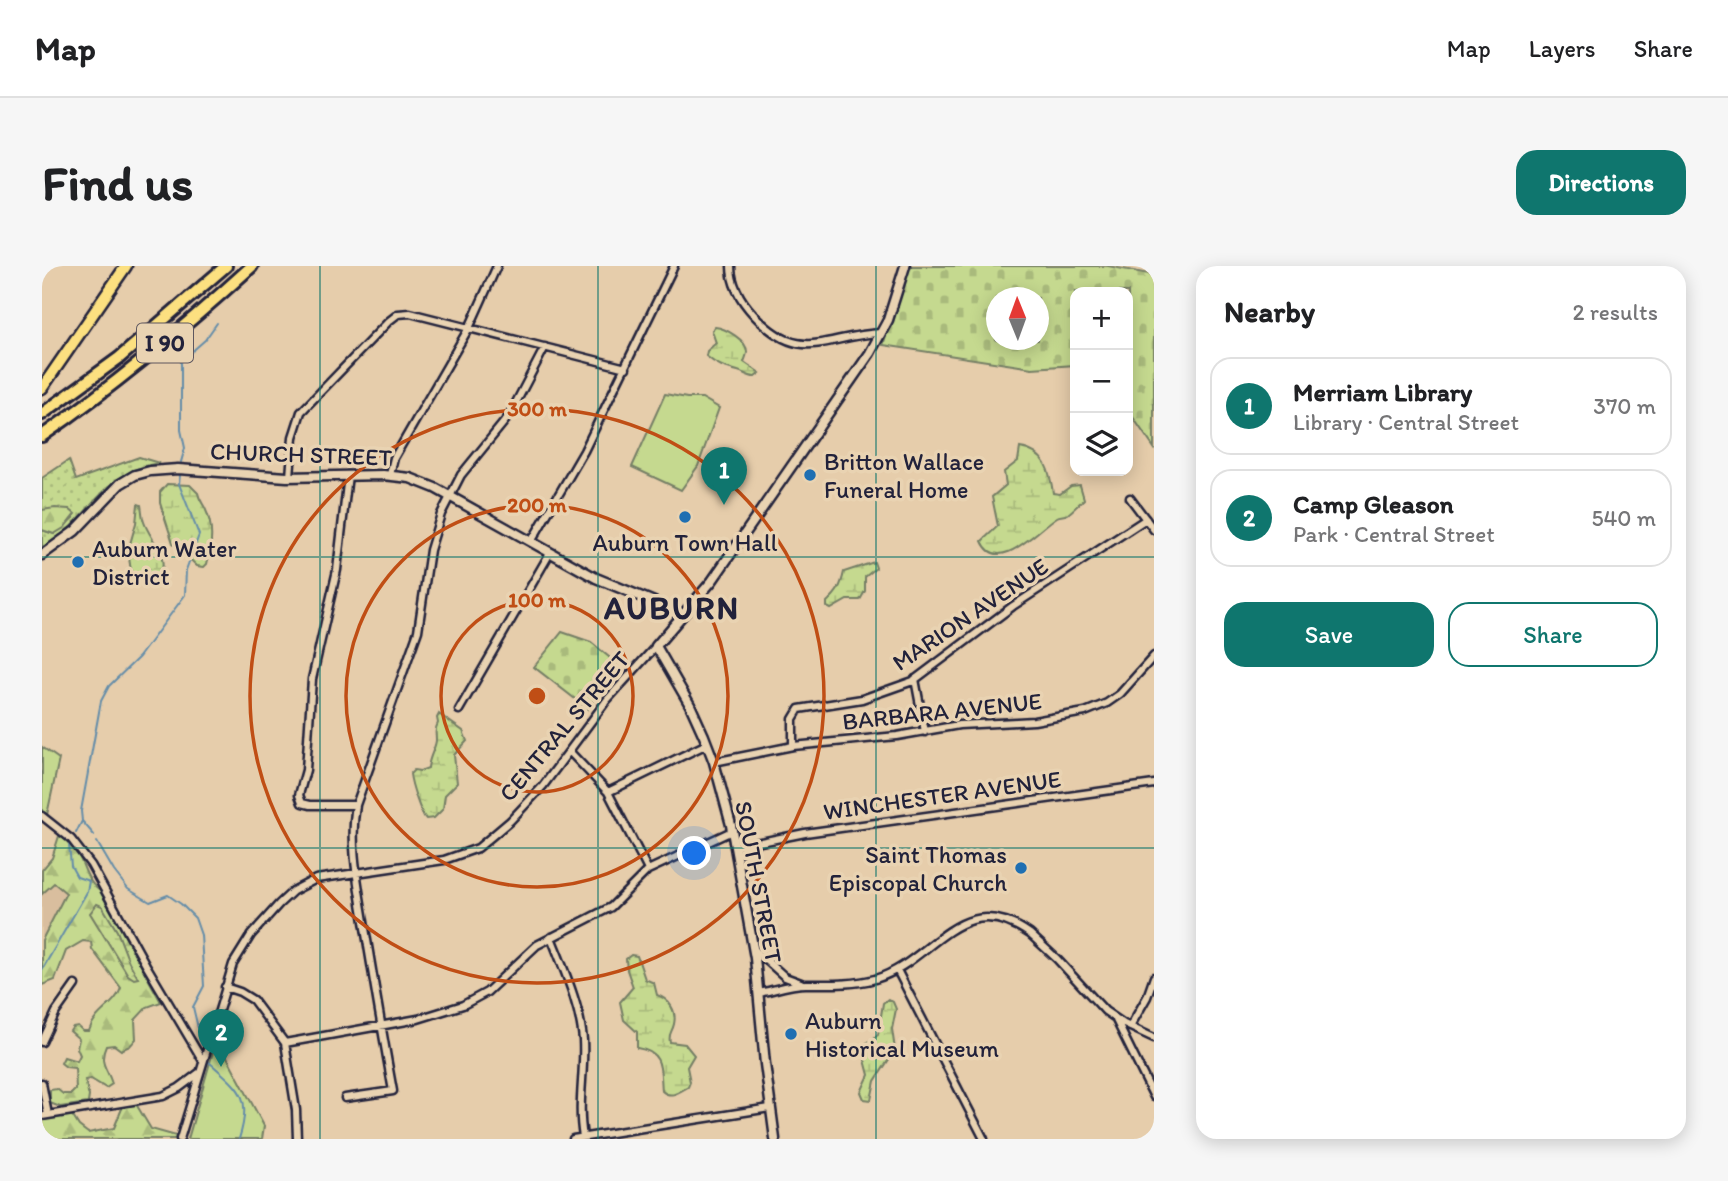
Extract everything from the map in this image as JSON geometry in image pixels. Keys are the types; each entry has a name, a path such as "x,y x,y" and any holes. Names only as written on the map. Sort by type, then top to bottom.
{"highway":[{"name":"I 90","path":"42,414 129,350 226,266"},
{"name":"I 90","path":"42,436 172,337 252,266"}],"main road":[{"path":"42,388 126,266"}],"street":[{"path":"390,475 394,458 469,327 497,266"},
{"path":"531,542 584,451 674,266"},
{"path":"731,266 732,279 747,307 770,330 785,340 815,345 852,336 881,333"},
{"name":"CENTRAL STREET","path":"180,1139 225,987 241,949 258,926 285,897 316,879 444,860 474,850 510,821 543,786 611,694 706,589 729,558 881,333 893,307 905,266"},
{"path":"290,477 293,437 300,412 395,316 410,313 626,368"},
{"path":"345,1098 393,1091 374,993 357,872 356,805 418,631 431,543 450,495 461,475 509,416 545,347"},
{"name":"CHURCH STREET","path":"42,555 75,531 115,489 140,474 173,469 290,477 390,475 419,481 450,495 609,584 683,614"},
{"path":"348,475 337,570 314,665 307,760 299,795 302,803 310,805 356,805"},
{"path":"1130,498 1154,530"},
{"name":"MARION AVENUE","path":"793,746 793,719 799,709 862,699 915,679 1013,606 1146,519"},
{"path":"459,710 550,553"},
{"name":"SOUTH STREET","path":"656,646 690,705 707,744 736,847 753,948 775,1139"},
{"name":"BARBARA AVENUE","path":"714,762 793,746 925,732 959,725 1043,719 1093,710 1126,690 1154,656"},
{"path":"915,679 925,732"},
{"path":"608,792 707,744"},
{"path":"569,751 608,792 648,870"},
{"name":"WINCHESTER AVENUE","path":"736,847 805,833 1154,784"},
{"path":"42,817 71,839 91,865 203,1061"},
{"path":"285,1043 382,1027 439,1014 475,999 494,986 537,945 611,907 648,870 716,836 732,831"},
{"path":"759,993 806,984 858,982 884,976 897,970 951,928 975,919 998,919 1030,934 1115,1019 1154,1038"},
{"path":"551,937 570,985 582,1032 579,1103 583,1137"},
{"path":"753,948 785,976 806,984"},
{"path":"897,970 984,1139"},
{"path":"1130,1027 1147,997 1154,977"},
{"path":"42,1042 56,1012 75,985"},
{"path":"225,987 253,1000 285,1043 296,1105 297,1139"},
{"path":"1115,1019 1154,1097"},
{"path":"42,1083 45,1116 163,1096 199,1073"},
{"path":"573,1139 770,1108"}],"shaded area":[{"path":"54,883 66,893 42,940 42,894"}],"green space":[{"path":"909,266 1108,266 1154,275 1154,448 1133,417 1133,287 1070,287 1070,365 1032,368 883,345"},
{"path":"715,327 740,339 747,352 744,362 760,373 755,377 750,376 721,366 706,356 707,351 716,343 712,331"},
{"path":"665,394 702,398 719,408 698,466 681,490 632,467"},
{"path":"1020,448 1041,458 1048,471 1053,493 1060,494 1071,486 1080,485 1084,499 1068,514 1057,517 1019,547 998,554 989,551 982,541 998,526 992,497 1006,485 1004,472 1018,461"},
{"path":"139,457 159,463 138,468 108,487 72,525 42,547 42,530 54,534 74,517 69,509 42,510 42,478 69,460 76,480"},
{"path":"167,484 190,485 198,493 205,508 211,536 209,557 204,567 197,566 173,543 160,503 160,492"},
{"path":"138,504 141,505 144,522 162,559 163,567 154,582 132,578 128,551"},
{"path":"69,509 75,514 64,528 54,534 42,530 42,510"},
{"path":"874,562 876,568 865,577 865,591 860,600 847,600 831,609 827,607 827,602 840,585 844,572"},
{"path":"562,632 591,642 616,663 588,709 534,667"},
{"path":"439,714 463,731 467,741 454,755 457,783 445,795 443,809 434,818 426,819 410,774 414,770 428,768 436,743"},
{"path":"42,747 59,759 47,815 42,812"},
{"path":"59,836 78,854 88,877 100,891 161,1002 147,1007 135,1020 136,1039 130,1046 121,1050 114,1045 106,1046 103,1062 112,1084 106,1088 91,1079 85,1080 88,1103 60,1107 50,1103 50,1090 57,1089 63,1094 71,1094 76,1089 75,1068 61,1063 64,1057 77,1061 80,1055 77,1048 79,1039 70,1031 78,1026 83,1031 89,1031 95,1019 115,999 121,988 92,949 91,942 83,941 66,951 55,980 42,985 42,940 66,893 54,883 42,894 42,870 52,858"},
{"path":"97,904 102,906 117,931 138,978 134,979 128,975 90,913"},
{"path":"631,955 637,956 645,979 654,983 657,995 665,999 673,1010 675,1019 670,1042 685,1044 694,1055 687,1067 690,1082 688,1087 675,1094 662,1091 659,1063 652,1053 637,1048 637,1032 624,1020 620,1002 633,987 626,959"},
{"path":"888,999 896,1009 892,1029 895,1050 875,1081 871,1100 864,1099 861,1092 869,1075 865,1060 867,1043 878,1035 883,1003"},
{"path":"217,1038 264,1126 262,1139 188,1139"},
{"path":"136,1104 151,1129 176,1136 175,1139 42,1139 42,1119 72,1115 88,1133 114,1128 123,1106"}],"waterway":[{"path":"181,462 185,448 181,430 181,361 205,340 217,323"},
{"path":"94,835 82,821 81,811 101,701 109,686 139,657 185,595 186,570 199,535 179,484 180,475"},
{"path":"76,833 82,821"},
{"path":"97,842 128,889 150,902 168,895 195,918 201,935 204,986 193,1007 202,1045"},
{"path":"42,970 87,892 89,881 77,877 71,866 69,844"},
{"path":"209,1062 228,1079 244,1102 239,1139"}],"place":[{"name":"Britton Wallace Funeral Home","path":"810,475"},
{"name":"Merriam Library","path":"724,505"},
{"name":"Auburn Town Hall","path":"685,517"},
{"name":"Auburn Water District","path":"78,562"},
{"name":"Saint Thomas Episcopal Church","path":"1021,868"},
{"name":"Auburn Historical Museum","path":"791,1034"},
{"name":"Camp Gleason","path":"221,1067"}],"district":[{"name":"AUBURN","path":"672,608"}]}
